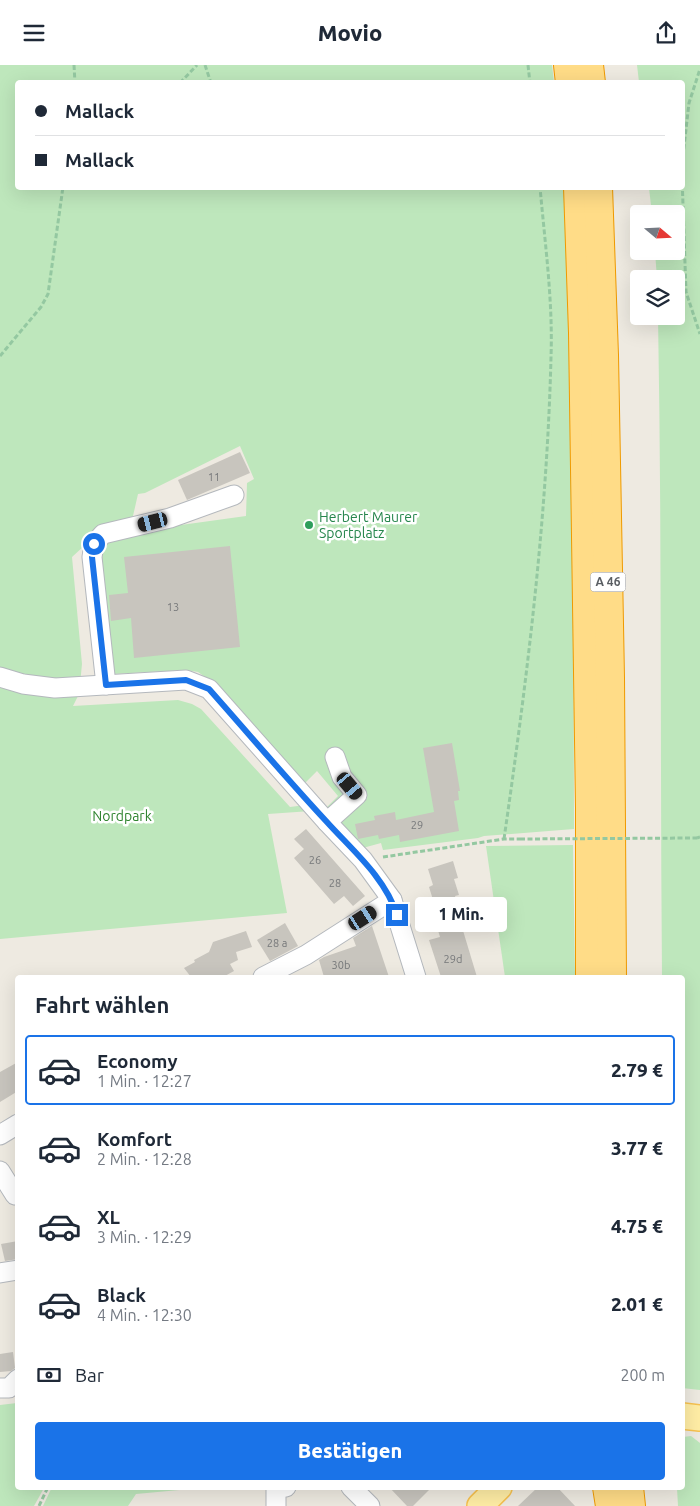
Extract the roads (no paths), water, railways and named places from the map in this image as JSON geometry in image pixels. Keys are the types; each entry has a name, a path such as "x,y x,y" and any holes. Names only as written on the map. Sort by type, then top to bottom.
{"highway":[{"path":"568,65 570,80"},
{"path":"589,65 591,80"},
{"name":"A 46","path":"578,190 583,333 590,808 590,975"},
{"name":"A 46","path":"598,190 604,355 610,688 612,975"},
{"path":"608,1490 610,1506"},
{"path":"629,1490 631,1506"}],"main road":[{"path":"685,1417 700,1418"},
{"path":"480,1506 496,1490"}],"street":[{"path":"106,685 92,557 94,544 103,535 170,518 234,495"},
{"path":"0,677 23,684 55,689 186,680 209,689 363,860 392,900 415,975"},
{"path":"327,822 357,795 342,777 335,757"},
{"path":"267,975 306,955 392,900"},
{"path":"0,1135 15,1126"},
{"path":"0,1171 15,1194"},
{"path":"0,1273 15,1270"},
{"path":"0,1388 9,1388 15,1382"},
{"path":"354,1490 370,1506"}],"place":[{"name":"Herbert Maurer Sportplatz","path":"309,525"}],"park label":[{"name":"Nordpark","path":"122,816"}]}
